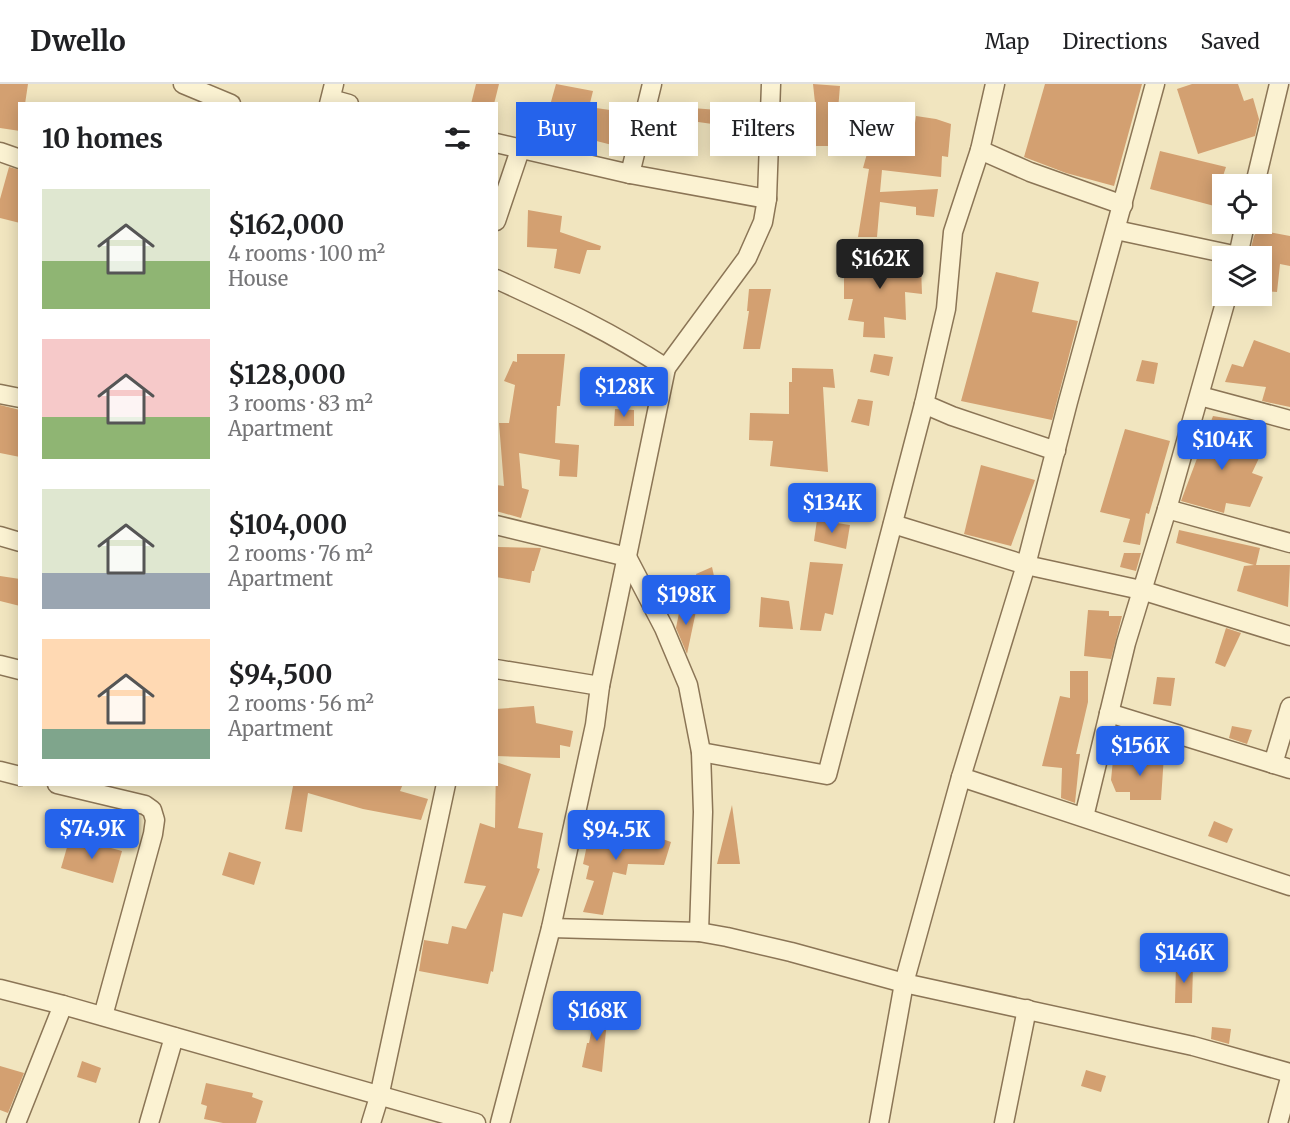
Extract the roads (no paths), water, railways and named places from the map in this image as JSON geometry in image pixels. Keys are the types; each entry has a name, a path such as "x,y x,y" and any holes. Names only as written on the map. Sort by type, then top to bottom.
{"street":[{"path":"630,174 652,84"},
{"path":"500,1123 551,928 595,725 600,686 666,368 747,258 763,222 771,84"},
{"path":"701,752 827,776 924,404 946,309 953,232 980,150 995,84"},
{"path":"879,1123 904,983 962,777 1026,565 1155,84"},
{"path":"1257,174 1279,84"},
{"path":"186,85 226,102"},
{"path":"331,95 345,102"},
{"path":"498,144 516,149"},
{"path":"980,150 1030,172 1123,205"},
{"path":"0,152 18,158"},
{"path":"498,215 518,156"},
{"path":"548,156 766,199"},
{"path":"1116,230 1212,250"},
{"path":"498,280 627,342 666,368"},
{"path":"1084,817 1141,590 1167,509 1224,306"},
{"path":"0,394 18,398"},
{"path":"1200,396 1290,420"},
{"path":"924,404 952,416 1056,451"},
{"path":"1167,509 1290,543"},
{"path":"893,524 1026,565 1141,590 1290,636"},
{"path":"498,525 627,557 664,628 688,685 701,752 703,812 699,932"},
{"path":"0,536 18,541"},
{"path":"0,665 18,670"},
{"path":"498,669 600,686"},
{"path":"1109,713 1282,766 1290,707"},
{"path":"0,771 18,776"},
{"path":"962,777 1290,886"},
{"path":"72,786 116,792 152,810 155,820 103,1017"},
{"path":"371,1123 379,1097 446,786"},
{"path":"551,928 699,932 727,937 904,983 1193,1046 1290,1075 1278,1123"},
{"path":"0,989 476,1123"},
{"path":"16,1123 63,1005"},
{"path":"1004,1123 1027,1009"},
{"path":"149,1123 174,1037"}]}
